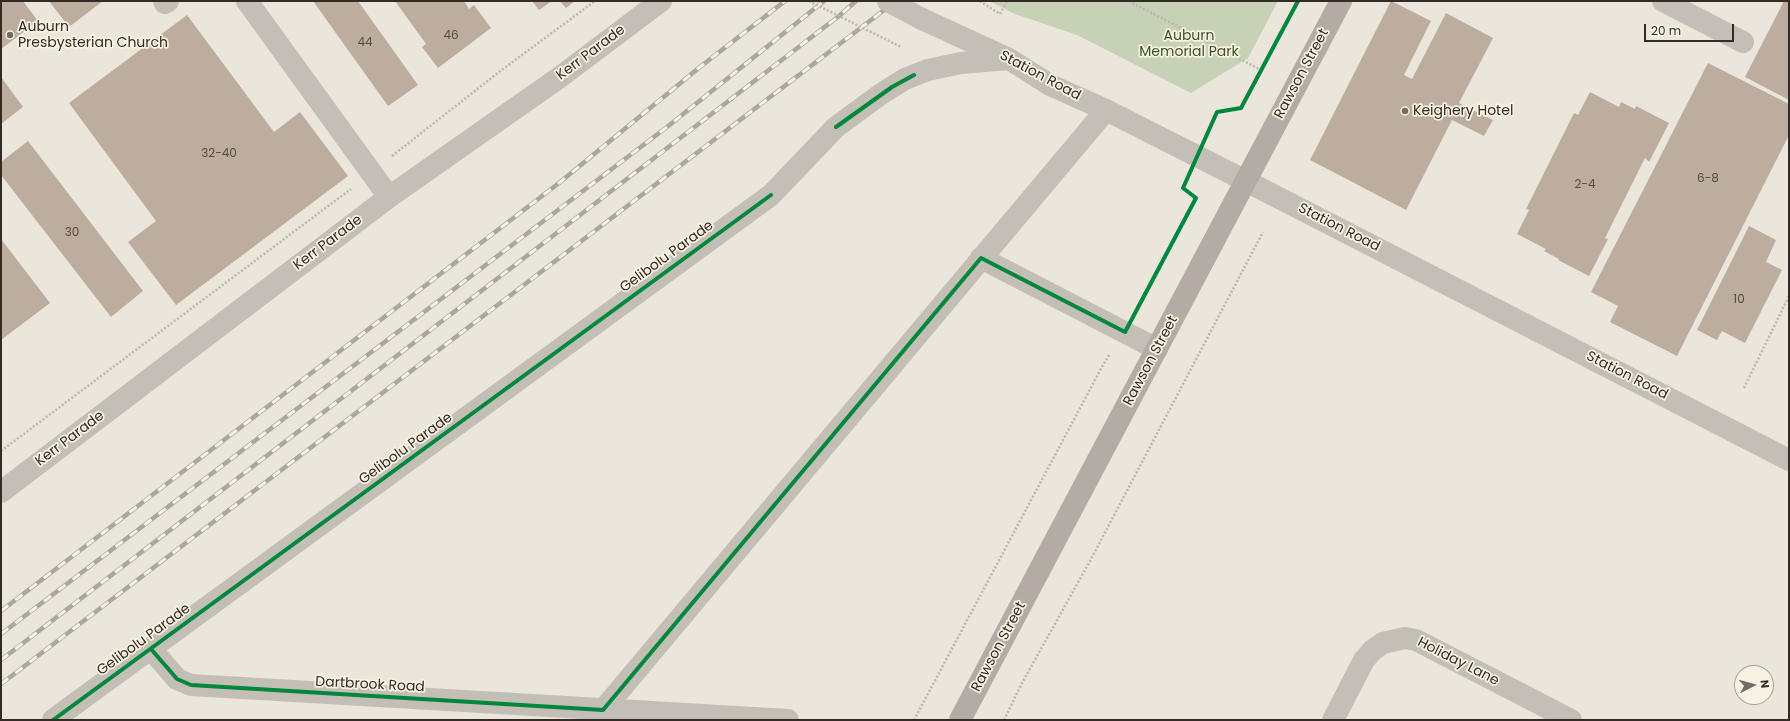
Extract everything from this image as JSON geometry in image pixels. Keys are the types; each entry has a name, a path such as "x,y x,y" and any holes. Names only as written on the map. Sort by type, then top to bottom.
{"main road":[{"name":"Rawson Street","path":"960,720 1341,1"}],"street":[{"path":"164,1 165,3 168,1"},
{"path":"247,1 389,197"},
{"name":"Kerr Parade","path":"1,492 389,197 560,77 661,1"},
{"name":"Station Road","path":"888,1 922,19 1009,59 1050,85 1106,110 1246,180 1789,460"},
{"path":"1663,1 1743,42"},
{"name":"Gelibolu Parade","path":"53,720 771,195 836,127 905,78 943,66 1009,59"},
{"path":"602,710 1106,110"},
{"path":"981,258 1157,349"},
{"name":"Holiday Lane","path":"1333,720 1364,660 1373,650 1383,643 1405,638 1416,640 1571,720"},
{"name":"Dartbrook Road","path":"151,649 177,679 191,685 788,720"}],"path":[{"path":"808,1 901,47"},
{"path":"980,1 1000,14 1007,1"},
{"path":"1129,1 1261,70"},
{"path":"1258,77 1265,63"},
{"path":"914,720 1103,365 1125,332 1196,198 1183,188 1198,156"},
{"path":"1004,720 1022,684 1090,562 1263,232"},
{"path":"1744,388 1789,296"}],"green space":[{"name":"Auburn Memorial Park","path":"989,1 1278,1 1248,58 1191,93 1077,35 1015,14"}],"building":[{"name":"Auburn Presbysterian Church","path":"1,1 23,1 38,21 1,49"},
{"path":"49,1 103,1 69,27"},
{"path":"313,1 358,1 418,85 388,106"},
{"path":"395,1 464,1 469,9 474,5 491,28 438,68 422,47 426,44"},
{"path":"532,1 552,1 539,10"},
{"path":"560,1 575,1 566,8"},
{"name":"Keighery Hotel","path":"1391,1 1431,21 1404,75 1412,79 1446,13 1493,38 1459,103 1493,120 1484,136 1452,120 1406,210 1310,160"},
{"path":"1784,1 1789,1 1789,100 1745,77"},
{"path":"187,15 274,132 300,112 348,176 176,305 128,242 156,221 69,103"},
{"path":"1708,63 1789,104 1789,135 1677,356 1610,322 1618,306 1591,292"},
{"path":"1,77 23,107 1,124"},
{"path":"1590,92 1619,107 1621,102 1635,109 1636,106 1669,123 1649,162 1645,158 1605,238 1608,239 1589,276 1558,260 1559,259 1544,251 1546,249 1517,234 1529,210 1526,209 1574,113 1578,115"},
{"path":"28,141 143,291 111,317 1,175 1,162"},
{"path":"1749,226 1776,240 1766,262 1782,270 1745,343 1722,331 1717,340 1697,330"},
{"path":"1,239 50,303 1,340"}],"railway":[{"path":"1,611 559,183 700,67 785,1"},
{"path":"1,634 667,127 824,1"},
{"path":"1,660 839,16 856,1"},
{"path":"1,684 896,1"}],"cycle path":[{"path":"151,649 177,679 191,685 603,710 981,258 1125,332 1196,198 1183,188 1217,112 1241,108 1298,1"},
{"path":"836,127 892,87 914,75"},
{"path":"53,720 771,195"}],"place":[{"name":"Auburn Presbysterian Church","path":"10,35"},
{"name":"Keighery Hotel","path":"1405,111"}]}
